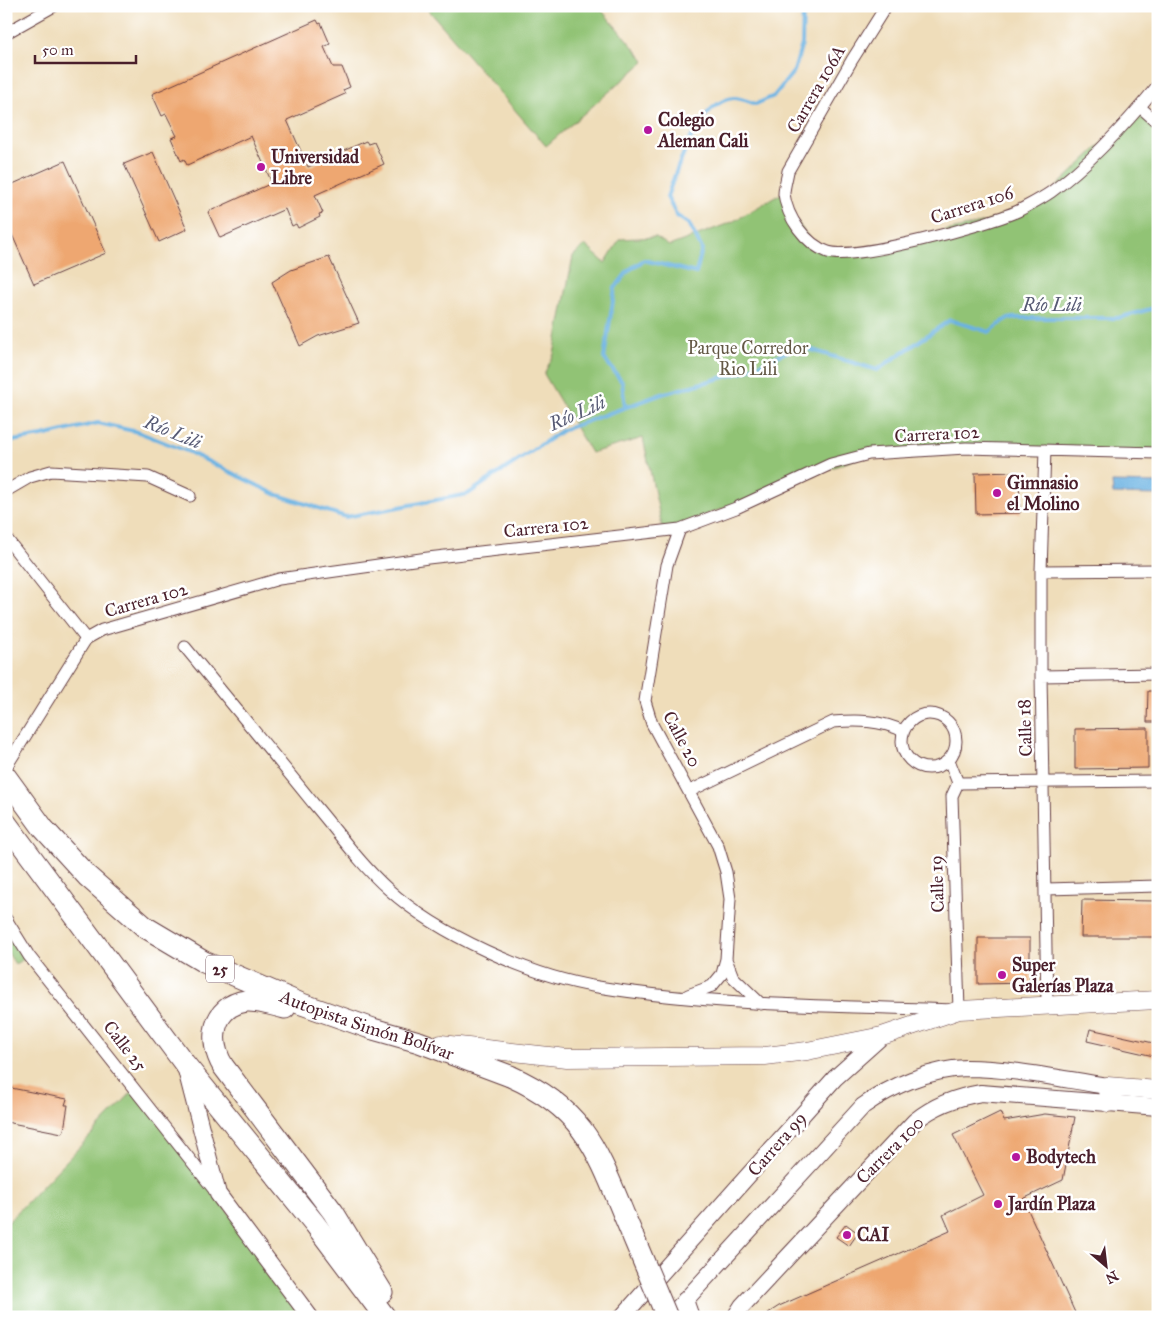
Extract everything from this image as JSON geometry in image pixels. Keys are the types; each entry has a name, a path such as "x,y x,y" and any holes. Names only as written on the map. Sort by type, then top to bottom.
{"highway":[{"name":"Autopista Simón Bolívar","path":"6,777 43,828 87,876 145,927 204,962 299,1003 373,1029 418,1042 510,1076 530,1085 552,1100 572,1117 589,1139 603,1164 668,1317"},
{"path":"6,824 184,1063 315,1224 385,1317"},
{"path":"373,1029 256,1001 236,1004 223,1013 214,1035 216,1053 223,1066 333,1212 378,1284 394,1317"}],"main road":[{"path":"959,1010 1047,1004 1158,1000"},
{"name":"Carrera 99","path":"622,1317 835,1078 882,1036 959,1010"},
{"path":"418,1042 548,1058 668,1058 765,1056 807,1052 882,1036"},
{"name":"Calle 25","path":"184,1063 218,1194 310,1317"},
{"name":"Carrera 100","path":"904,1084 933,1074 965,1068 998,1070 1158,1107"},
{"name":"Carrera 99","path":"668,1317 862,1106 889,1089 904,1084"},
{"name":"Carrera 100","path":"734,1317 753,1293 915,1121 937,1106 960,1097 981,1093 1107,1094 1158,1090"},
{"path":"685,1300 692,1317"}],"street":[{"path":"6,33 54,6"},
{"name":"Carrera 106A","path":"784,192 788,172 852,60 886,6"},
{"name":"Carrera 106","path":"784,192 788,208 798,228 812,243 827,252 843,254 875,251 986,222 1018,211 1050,193 1077,171 1140,107 1158,85"},
{"path":"1140,107 1158,123"},
{"name":"Carrera 102","path":"86,639 102,630 279,580 428,558 680,529 736,508 831,464 869,454 966,448 1158,453"},
{"name":"Calle 18","path":"1045,450 1041,571 1041,676 1045,782 1047,1004"},
{"path":"6,491 30,477 51,471 148,477 190,496"},
{"name":"Calle 20","path":"680,529 667,565 645,701 652,724 690,791 718,846 726,872 730,899 726,959 722,974 712,986 684,997"},
{"path":"6,538 86,639 47,698 6,767"},
{"path":"1041,571 1158,570"},
{"path":"185,647 350,847 388,889 437,924 479,948 543,973 597,987 761,1004 959,1010"},
{"path":"1041,676 1158,674"},
{"path":"934,714 950,724 955,732 954,752 949,760 936,768 929,769 914,765 904,754 901,739 903,731 915,717 934,714"},
{"path":"690,791 833,722 856,720 888,724 903,731"},
{"path":"949,760 958,783 1158,781"},
{"name":"Calle 19","path":"958,783 952,796 959,1010"},
{"path":"1046,889 1158,886"},
{"name":"Calle 25","path":"6,919 29,956 218,1194"},
{"path":"726,959 733,977 761,1004"}],"green space":[{"path":"425,6 598,6 645,61 546,146"},
{"name":"Parque Corredor Rio Lili","path":"1140,107 1158,123 1158,453 967,448 869,454 663,531 643,438 591,453 544,374 554,354 573,256 585,245 605,263 620,239 656,237 669,246 732,222 784,192 788,208 812,243 843,254 986,222 1050,193"},
{"path":"6,919 29,956 15,964 6,950"},
{"path":"134,1090 310,1317 6,1317 6,1224"}],"water":[{"path":"1112,482 1158,483 1158,495 1113,494"}],"building":[{"path":"317,20 319,24 321,23 330,44 324,47 333,67 342,67 350,87 343,90 345,94 287,120 308,167 366,141 368,144 374,142 384,164 315,195 323,213 319,214 320,217 298,228 296,224 292,226 285,209 220,238 208,212 272,183 251,136 187,165 184,159 181,161 171,138 177,136 166,114 162,116 152,94"},
{"path":"153,152 187,229 159,242 124,164"},
{"path":"65,161 106,253 34,284 6,221 6,187"},
{"path":"329,257 359,323 318,336 300,346 272,282 291,270"},
{"name":"Gimnasio el Molino","path":"1019,472 1020,513 976,514 975,473"},
{"path":"1148,691 1158,691 1158,722 1147,722"},
{"path":"1148,728 1148,768 1075,769 1075,729"},
{"path":"1082,900 1157,901 1156,937 1081,937"},
{"path":"978,938 1030,938 1030,983 978,984"},
{"path":"1090,1029 1158,1044 1158,1057 1087,1041"},
{"path":"6,1087 67,1099 65,1105 68,1105 62,1133 6,1122"},
{"path":"1000,1112 1004,1121 1045,1114 1075,1117 1063,1180 1023,1199 1077,1317 762,1317 779,1306 950,1231 943,1215 983,1195 953,1135"},
{"name":"CAI","path":"846,1224 858,1233 849,1246 836,1237"}],"waterway":[{"path":"625,407 622,382 604,358 615,288 629,270 644,260 696,273 702,249 689,224 677,216 667,197 683,154 699,124 709,111 721,102 736,98 756,104 774,96 794,71 802,44 803,6"},
{"name":"Río Lili","path":"6,442 98,423 138,432 189,452 275,494 346,517 468,494 563,430 662,394 743,372 799,346 877,370 950,320 989,332 1008,318 1118,318 1158,307"}],"place":[{"name":"Colegio Aleman Cali","path":"648,130"},
{"name":"Universidad Libre","path":"261,167"},
{"name":"Gimnasio el Molino","path":"997,493"},
{"name":"Super Galerías Plaza","path":"1002,975"},
{"name":"Bodytech","path":"1016,1157"},
{"name":"Jardín Plaza","path":"998,1204"},
{"name":"CAI","path":"847,1235"}]}
